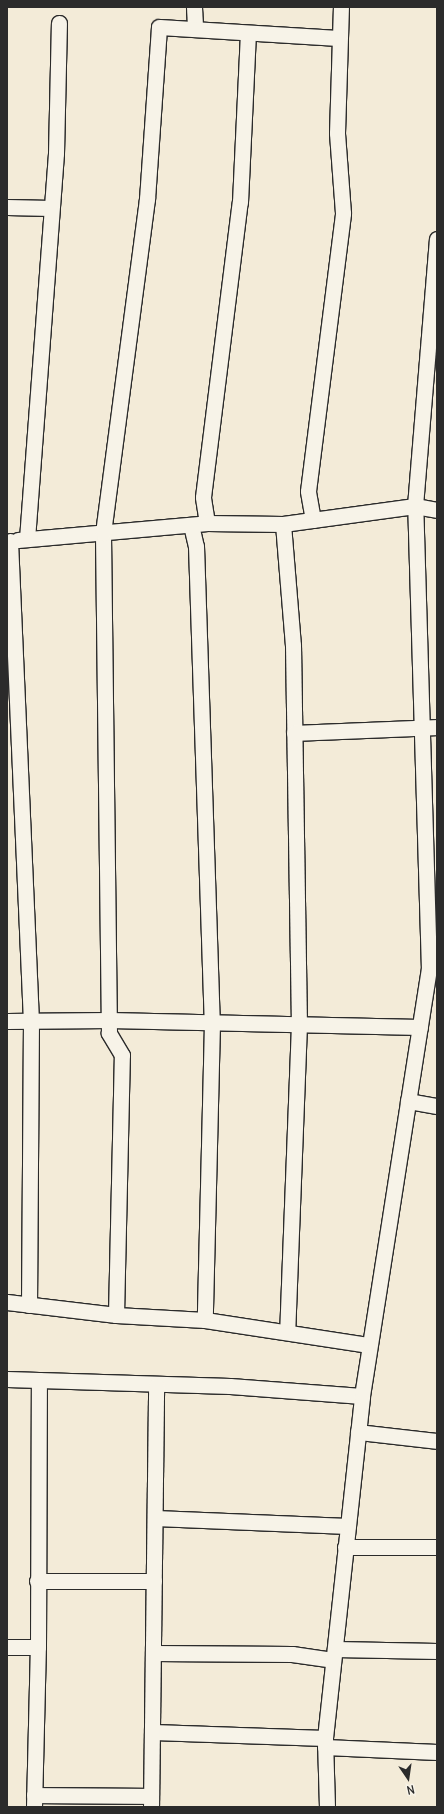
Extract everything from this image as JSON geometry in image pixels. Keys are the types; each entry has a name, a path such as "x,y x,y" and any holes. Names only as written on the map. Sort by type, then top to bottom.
{"street":[{"path":"194,7 195,29"},
{"path":"312,520 308,491 343,213 337,133 341,7"},
{"path":"27,539 59,103 59,23"},
{"path":"116,1315 122,1054 109,1033 103,533 147,199 159,27 339,38"},
{"path":"207,524 203,497 240,202 248,33"},
{"path":"7,207 51,208"},
{"path":"326,1807 325,1743 362,1396 429,970 433,956 422,728 415,506 437,239"},
{"path":"29,1305 31,1021 8,541 207,524 283,524 415,506 437,510"},
{"path":"283,524 293,645 299,1024 288,1332"},
{"path":"191,525 196,546 212,1023 205,1320"},
{"path":"294,733 437,727"},
{"path":"7,1021 109,1020 420,1027"},
{"path":"408,1102 437,1106"},
{"path":"7,1302 116,1315 205,1320 369,1345"},
{"path":"7,1379 156,1386 230,1386 362,1396"},
{"path":"39,1380 37,1581 38,1647 34,1801 151,1801 154,1732 156,1386"},
{"path":"358,1432 437,1441"},
{"path":"155,1518 348,1526"},
{"path":"345,1547 437,1548"},
{"path":"37,1581 154,1581"},
{"path":"7,1647 38,1647"},
{"path":"154,1653 334,1655 437,1651"},
{"path":"154,1732 437,1752"}]}
